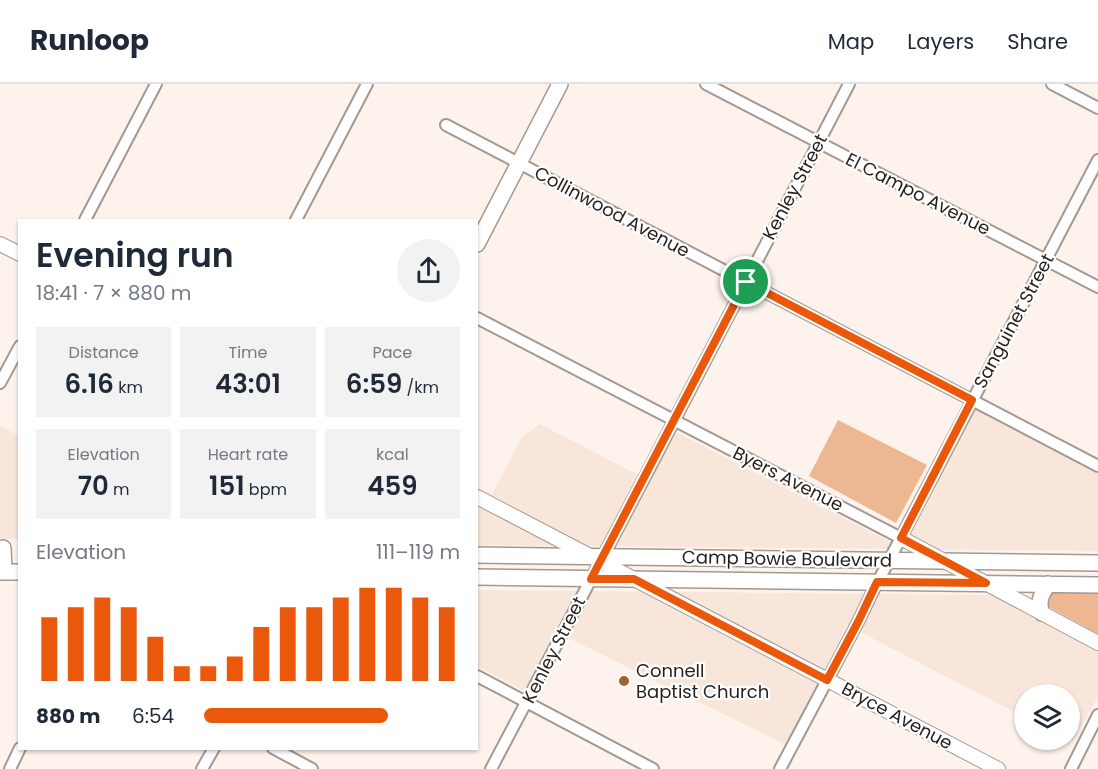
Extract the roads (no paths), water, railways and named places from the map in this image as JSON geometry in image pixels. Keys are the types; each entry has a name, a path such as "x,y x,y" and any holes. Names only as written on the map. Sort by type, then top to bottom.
{"main road":[{"path":"478,242 560,84"},
{"path":"8,572 2,548 18,548"},
{"name":"Camp Bowie Boulevard","path":"478,555 1098,563"},
{"name":"Camp Bowie Boulevard","path":"478,577 1098,585"},
{"path":"1042,613 1039,607 1040,599 1048,584"}],"street":[{"path":"86,219 156,84"},
{"path":"297,219 367,84"},
{"name":"El Campo Avenue","path":"706,84 1098,287"},
{"name":"Kenley Street","path":"490,769 849,84"},
{"path":"1052,84 1098,108"},
{"name":"Collinwood Avenue","path":"446,125 1098,466"},
{"name":"Sanguinet Street","path":"780,769 1098,160"},
{"path":"0,244 18,253"},
{"name":"Byers Avenue","path":"478,319 946,561 1098,643"},
{"path":"0,383 18,350"},
{"name":"Bryce Avenue","path":"478,498 599,558 634,579 998,769"},
{"path":"478,677 652,769"},
{"path":"1071,769 1098,715"},
{"path":"9,769 19,750"},
{"path":"202,769 213,750"},
{"path":"277,750 312,769"}],"place":[{"name":"Connell Baptist Church","path":"624,681"}]}
